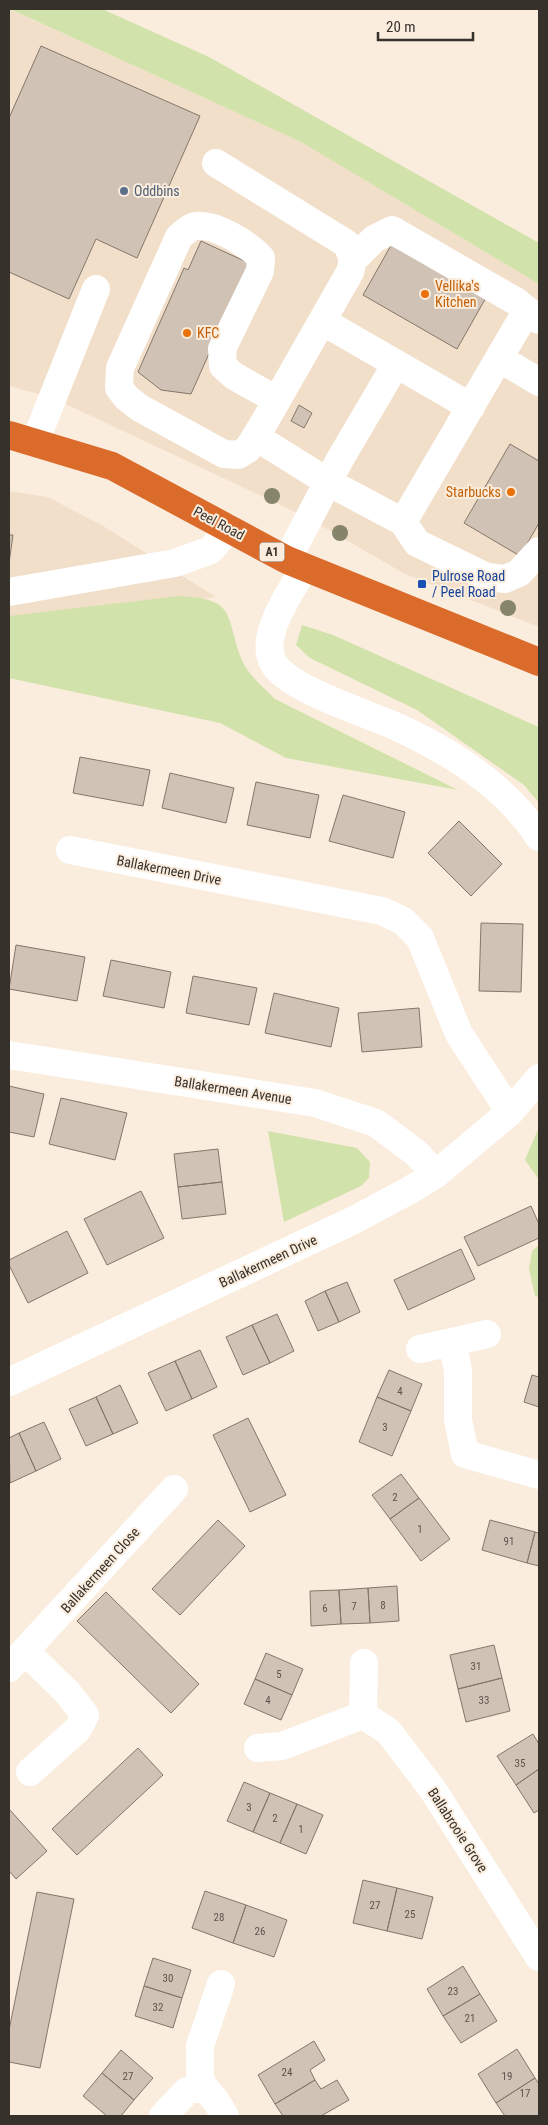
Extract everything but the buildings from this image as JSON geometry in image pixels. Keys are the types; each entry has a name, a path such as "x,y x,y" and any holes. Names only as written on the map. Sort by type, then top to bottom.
{"highway":[{"name":"Peel Road","path":"9,435 112,466 296,563 539,662"}],"street":[{"path":"216,163 347,244 352,260 350,272 277,400 252,443 238,455 224,454 140,408 118,388 120,368 179,237 194,226 210,227 250,245 261,258 260,271 220,354 223,366 234,376 277,400"},
{"path":"352,260 374,239 392,230 517,302 533,316 499,358 403,522"},
{"path":"35,442 96,289"},
{"path":"322,321 471,407"},
{"path":"499,358 539,382"},
{"path":"396,364 328,482 274,623 270,642 273,663 291,681 398,728 445,752 494,785 525,815 539,837"},
{"path":"252,443 403,522 417,543 487,577 506,578 519,573 539,550"},
{"path":"9,592 175,563 211,550 228,528"},
{"name":"Ballakermeen Drive","path":"70,850 382,911 403,921 420,938 459,1034 510,1112"},
{"name":"Ballakermeen Avenue","path":"9,1054 315,1103 376,1123 416,1153 436,1174"},
{"name":"Ballakermeen Drive","path":"9,1382 354,1220 436,1174 510,1112 539,1078"},
{"path":"420,1349 487,1334"},
{"path":"452,1342 458,1370 458,1420 465,1454 539,1475"},
{"name":"Ballakermeen Close","path":"30,1772 78,1729 85,1715 67,1692 17,1660 174,1489"},
{"path":"270,1747 363,1716 364,1663"},
{"name":"Ballabrooie Grove","path":"363,1716 388,1731 433,1790 539,1957"},
{"path":"221,1984 200,2046 200,2077 203,2086 216,2101 225,2116"},
{"path":"163,2116 187,2091 203,2086"}],"shaded area":[{"path":"9,9 301,142 539,284 539,627 403,573 308,518 53,398 9,386"},
{"path":"9,491 48,497 103,526 216,597 9,629"}],"green space":[{"path":"10,9 102,9 209,57 539,243 539,284 301,142"},
{"path":"179,596 210,601 219,605 225,611 244,664 256,680 275,699 458,790 286,758 220,723 9,678 9,616"},
{"path":"302,625 333,635 539,727 539,803 524,785 417,710 310,658 296,645"},
{"path":"539,1127 539,1180 525,1160"},
{"path":"268,1131 357,1148 370,1162 369,1178 361,1186 284,1222"},
{"path":"539,1245 539,1297 535,1296 529,1269 532,1251"}],"place":[{"name":"Oddbins","path":"124,191"},
{"name":"Vellika's Kitchen","path":"425,294"},
{"name":"KFC","path":"187,333"},
{"name":"Starbucks","path":"511,492"},
{"name":"Pulrose Road / Peel Road","path":"422,584"}]}
